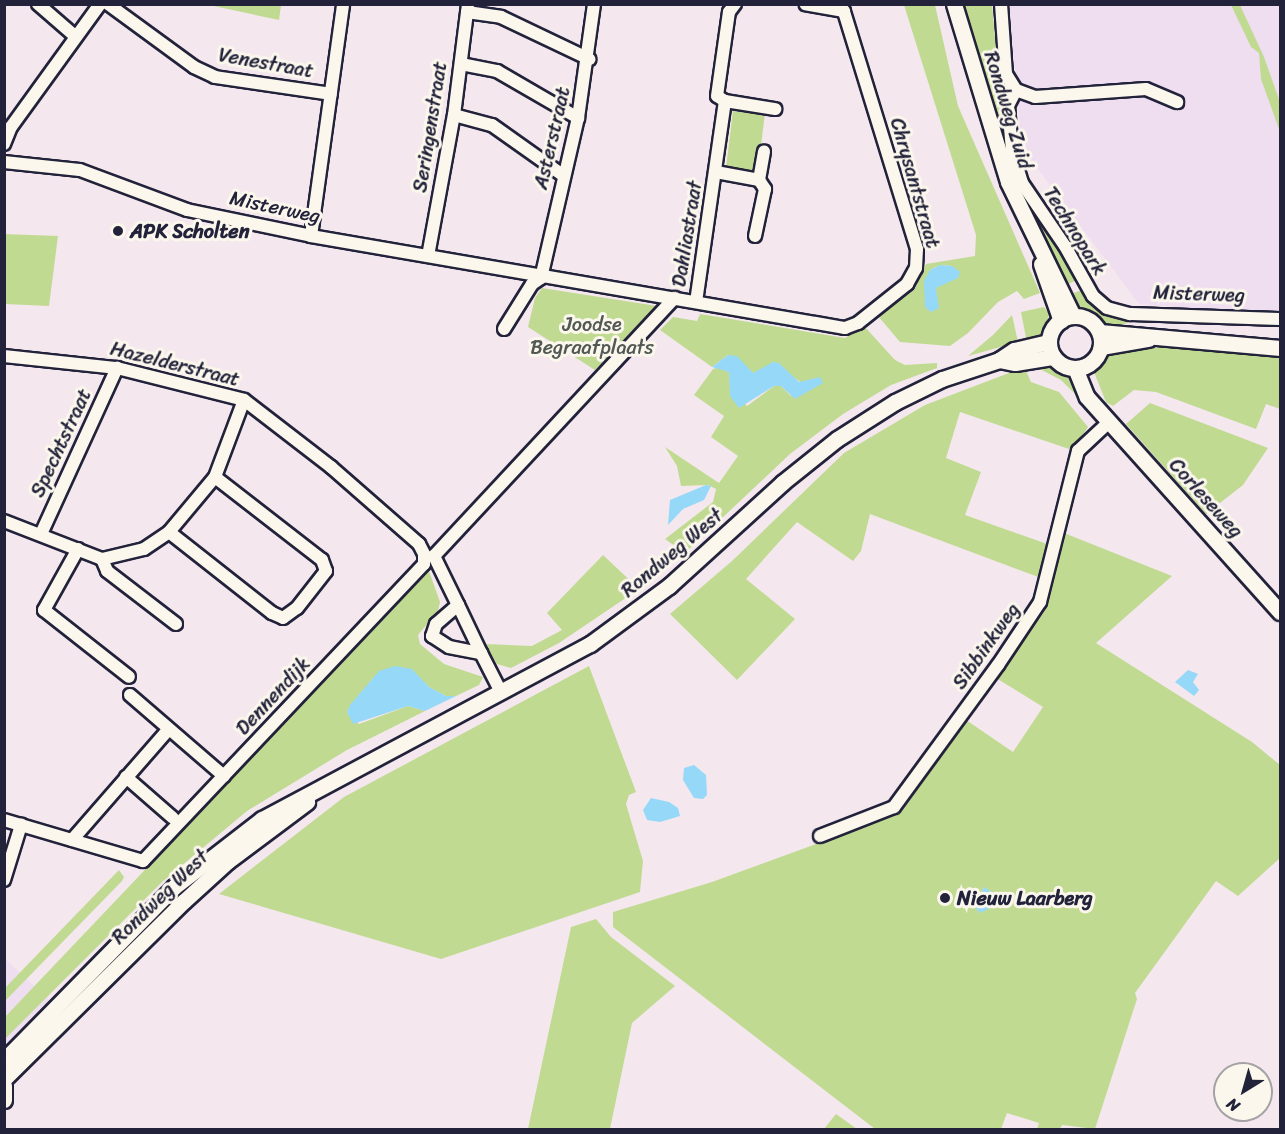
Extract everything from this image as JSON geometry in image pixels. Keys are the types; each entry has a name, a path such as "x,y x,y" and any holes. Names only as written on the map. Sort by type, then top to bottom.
{"main road":[{"name":"Rondweg Zuid","path":"954,4 1008,182 1029,226 1067,319"},
{"path":"1067,319 1089,320 1100,340 1081,367 1052,349 1067,319"},
{"path":"1100,340 1148,339 1281,348"},
{"name":"Rondweg West","path":"4,1060 113,946 192,873 279,808 549,669 639,610 837,439 896,402 942,379 999,360 1015,363 1052,349"},
{"name":"Corleseweg","path":"1081,367 1105,417 1281,612"},
{"name":"Rondweg West","path":"4,1080 228,861 362,765"},
{"path":"4,1086 4,1100"}],"street":[{"path":"38,4 76,37"},
{"path":"4,144 11,127 100,4"},
{"name":"Venestraat","path":"108,4 194,67 215,77 331,94"},
{"path":"311,236 343,4"},
{"name":"Asterstraat","path":"541,278 578,118 589,59 594,4"},
{"name":"Dahliastraat","path":"696,302 716,172 724,101 717,96 729,12 735,4"},
{"name":"Chrysantstraat","path":"696,302 844,328 858,323 913,277 917,249 844,8 807,4"},
{"path":"1001,4 1006,74 1016,90 1035,97 1146,89 1177,102"},
{"path":"467,8 501,17 589,59"},
{"name":"Seringenstraat","path":"428,256 454,115 467,8"},
{"path":"460,64 497,71 578,118"},
{"name":"Technopark","path":"1016,90 1008,105 1012,150 1022,183 1065,246 1093,297 1117,312"},
{"path":"724,101 775,109"},
{"path":"454,115 492,125 564,176"},
{"path":"755,236 765,189 759,180 764,151"},
{"name":"Misterweg","path":"4,162 80,170 187,210 311,236 541,278 696,302"},
{"name":"Dahliastraat","path":"716,172 759,180"},
{"path":"504,329 532,284 541,278"},
{"path":"501,692 434,556 675,298"},
{"name":"Misterweg","path":"1117,312 1281,319"},
{"name":"Hazelderstraat","path":"4,356 117,368 244,400 331,467 419,544 424,554"},
{"name":"Spechtstraat","path":"41,534 117,368"},
{"path":"4,521 102,559 144,549 169,532 215,477 244,400"},
{"name":"Sibbinkweg","path":"819,837 894,807 1041,602 1080,448 1105,417"},
{"path":"169,532 272,613 283,618 297,608 326,571 322,560 215,477"},
{"path":"78,549 44,610 129,676"},
{"name":"Dennendijk","path":"72,840 143,861 424,564 424,554"},
{"path":"102,559 107,572 176,624"},
{"path":"458,605 436,624 432,636 438,643 481,652"},
{"path":"130,695 224,776"},
{"path":"4,820 72,840 169,729"},
{"path":"126,777 173,818"},
{"path":"4,879 21,825"}],"shaded area":[{"path":"1009,5 1280,5 1280,315 1139,304 1022,148"},
{"path":"5,959 63,1012 5,1069"}],"green space":[{"path":"209,5 281,5 279,20"},
{"path":"904,5 935,5 958,106 1040,293 1024,299 1017,291 998,302 968,333 950,346 900,342 878,316 914,290 926,264 975,256 976,235","holes":["940,265 952,266 936,288 930,270"]},
{"path":"963,5 992,5 1005,146 993,108"},
{"path":"1231,5 1240,5 1264,57 1280,102 1280,132 1261,79 1259,53 1251,47"},
{"path":"733,111 765,115 758,171 726,168"},
{"path":"1025,203 1054,239 1077,280 1066,285"},
{"path":"4,234 58,236 49,306 5,304"},
{"name":"Joodse Begraafplaats","path":"542,288 657,306 595,370 528,327 535,298"},
{"path":"1082,290 1100,310 1128,323 1111,328 1081,312 1071,294"},
{"path":"1044,307 1049,314 1046,326 1040,337 1027,343 1021,312"},
{"path":"700,314 845,338 864,326 895,360 905,365 937,363 937,368 891,385 843,414 790,454 685,553 665,539 713,502 716,489 708,485 681,486 677,466 665,447 719,483 738,456 711,437 724,416 694,395 713,369 719,367 729,372 730,387 747,406 774,386 781,386 791,396 813,379 802,383 785,372 753,373 728,355 712,367 660,330 673,317 697,321"},
{"path":"1012,315 1018,342 968,356 993,335"},
{"path":"1162,347 1280,352 1280,409 1266,404 1256,429 1156,392 1134,390 1113,406 1106,402 1094,372 1103,357 1114,350"},
{"path":"1023,364 1031,382 1059,392 1088,427 1072,450 960,412 946,458 981,472 965,515 1050,545 1041,578 870,514 861,551 853,561 797,522 746,579 795,619 737,680 670,614 732,561 844,453 925,405 1009,373 1010,366"},
{"path":"1044,365 1067,376 1084,403 1061,380 1034,366"},
{"path":"1150,403 1268,448 1243,485 1206,514 1126,424"},
{"path":"1064,533 1172,576 1096,643 1252,742 1280,765 1280,858 1238,896 1216,881 1135,993 1137,999 1095,1129 1062,1125 1060,1129 1037,1129 1039,1123 1007,1113 1001,1129 875,1129 613,927 613,912 712,882 890,817 904,808 966,720 1013,752 1043,707 996,678 1044,612","holes":["984,887 996,896 981,913 975,907"]},
{"path":"603,555 639,589 559,643 511,668 497,664 485,644 532,646 562,630 547,613"},
{"path":"429,571 440,602 438,611 418,635 420,644 444,664 483,677 479,685 456,696 446,696 429,687 412,670 373,678 347,712 359,724 408,706 425,711 347,750 247,811 162,882 5,1039 5,1017"},
{"path":"589,666 636,792 629,795 626,804 643,861 640,892 441,959 219,894 344,797"},
{"path":"119,870 124,877 122,881 5,1001 5,988"},
{"path":"596,919 611,937 675,986 632,1023 610,1129 528,1129 571,927"},
{"path":"836,1114 857,1129 824,1129"}],"water":[{"path":"940,265 952,266 960,272 958,278 936,288 939,308 931,312 925,307 924,281 930,270"},
{"path":"728,355 737,356 753,373 773,362 779,363 799,382 820,377 823,383 795,399 781,386 774,386 739,408 730,396 729,372 712,367"},
{"path":"706,485 711,486 704,500 683,509 668,525 670,500"},
{"path":"395,666 412,669 429,687 446,696 456,696 425,711 408,706 353,724 347,712 350,705 379,671"},
{"path":"1188,670 1198,674 1193,682 1199,690 1194,696 1175,682"},
{"path":"694,765 706,775 707,795 703,799 694,798 683,780 684,768"},
{"path":"651,798 669,802 678,808 680,816 660,822 647,820 643,810"},
{"path":"984,887 996,895 990,908 980,913 975,907"}],"place":[{"name":"APK Scholten","path":"118,231"},
{"name":"Nieuw Laarberg","path":"945,898"}]}
